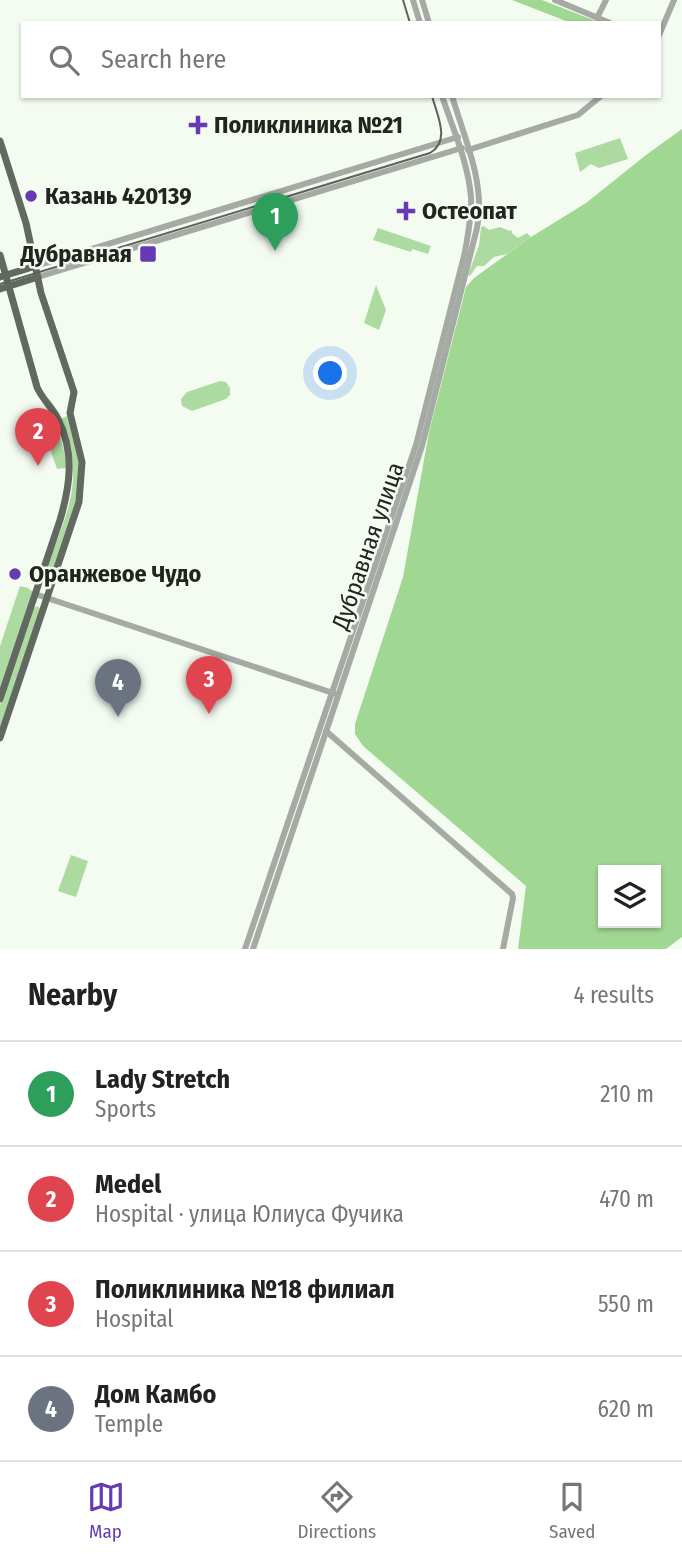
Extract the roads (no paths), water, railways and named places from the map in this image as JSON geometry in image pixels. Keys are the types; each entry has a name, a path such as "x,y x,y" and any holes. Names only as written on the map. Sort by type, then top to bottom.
{"main road":[{"path":"0,141 74,392 70,412 82,462 82,492 0,738"},
{"path":"0,255 3,276 10,287 37,387 58,418 71,470 66,501 0,699"},
{"path":"3,276 36,266"},
{"path":"0,289 38,277"}],"street":[{"path":"412,0 419,21"},
{"path":"422,0 428,21"},
{"path":"597,18 606,0"},
{"path":"555,1 605,21"},
{"path":"661,30 673,2 682,7"},
{"path":"443,98 455,138 465,148"},
{"path":"453,98 465,148"},
{"path":"38,277 578,115 599,98"},
{"path":"36,266 463,135"},
{"name":"Дубравная улица","path":"245,949 422,446 477,228 478,198 465,148"},
{"path":"35,594 336,694"},
{"name":"Дубравная улица","path":"253,949 336,694"},
{"path":"326,731 512,894 503,949"}],"tram line":[{"path":"403,0 409,21"},
{"path":"0,284 430,153 440,142 441,135 433,98"}],"place":[{"name":"Поликлиника №21","path":"198,125"},
{"name":"Казань 420139","path":"31,196"},
{"name":"Остеопат","path":"406,211"},
{"name":"Lady Stretch","path":"275,251"},
{"name":"Дубравная","path":"148,254"},
{"name":"Medel","path":"38,466"},
{"name":"Оранжевое Чудо","path":"15,574"},
{"name":"Поликлиника №18 филиал","path":"209,714"},
{"name":"Дом Камбо","path":"118,717"}]}
